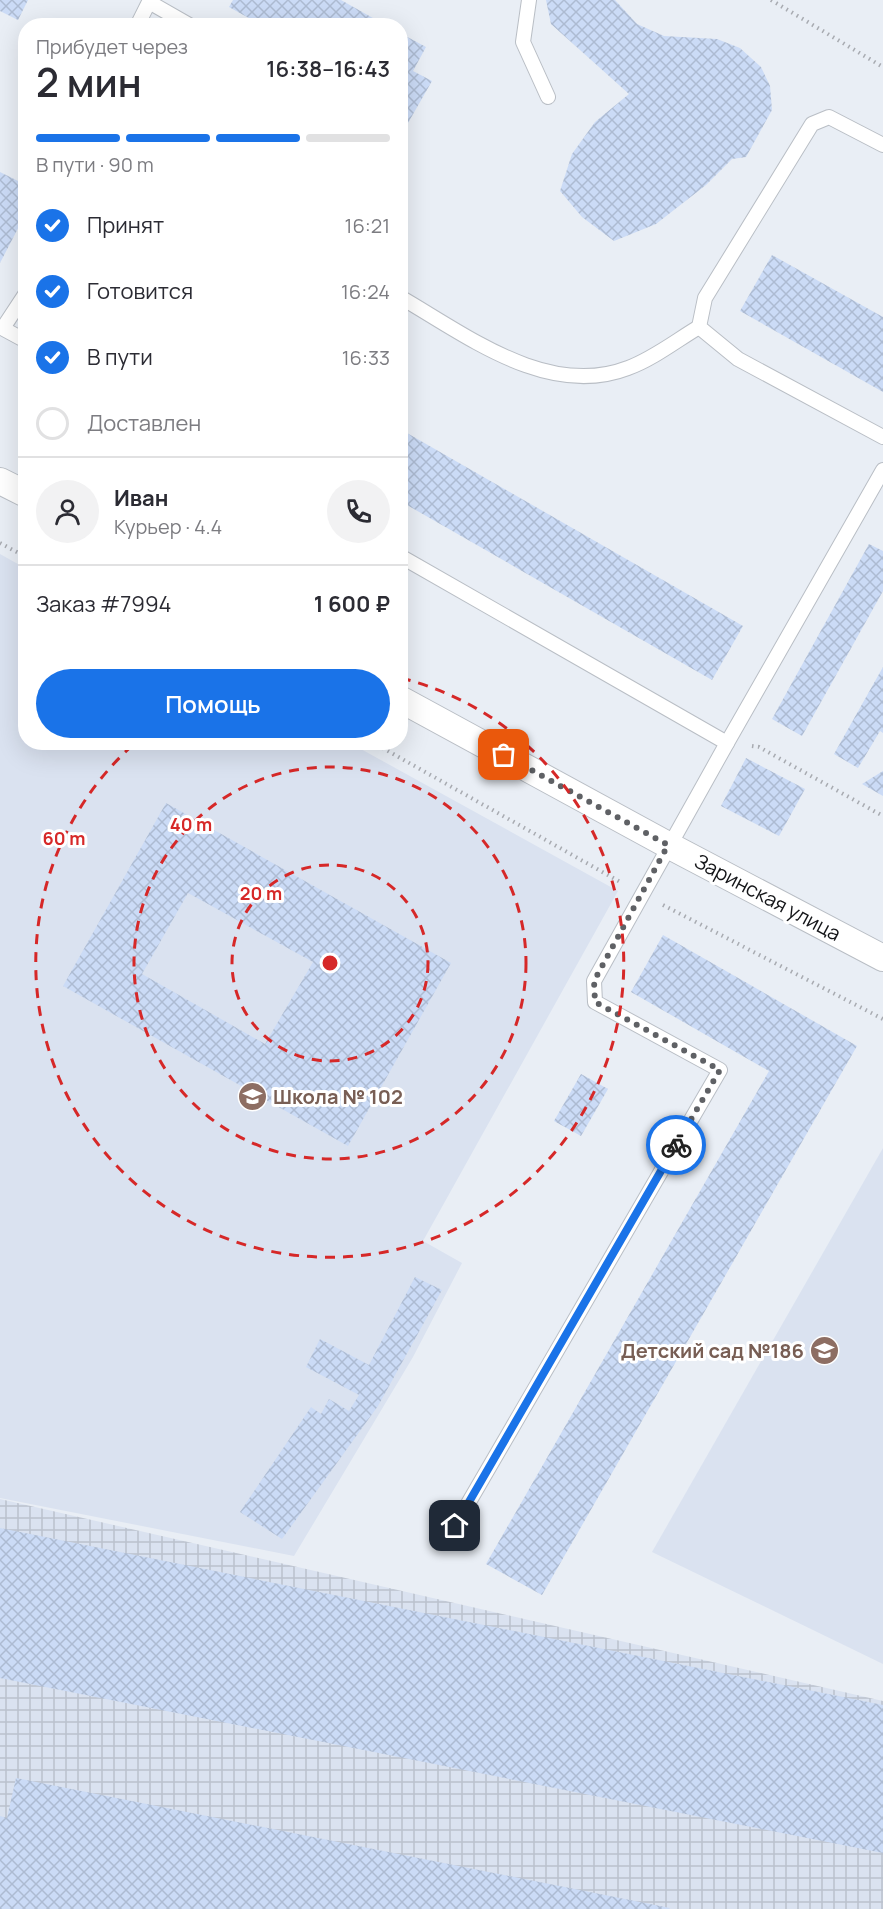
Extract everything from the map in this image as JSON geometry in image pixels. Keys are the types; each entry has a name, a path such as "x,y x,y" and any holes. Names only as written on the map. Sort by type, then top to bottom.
{"street":[{"path":"0,481 18,490"},
{"name":"Заринская улица","path":"408,703 668,845 883,958"}],"lane":[{"path":"529,0 523,42 548,97"},
{"path":"141,18 149,2 177,18"},
{"path":"408,301 514,361 566,375 599,375 629,368 699,327 705,298 812,124 829,117 883,145"},
{"path":"18,304 1,328 18,337"},
{"path":"699,327 738,359 883,437"},
{"path":"455,1526 720,1070 595,1002 594,981 668,845 883,470"},
{"path":"408,561 727,743"}],"path":[{"path":"771,0 883,67"},
{"path":"0,543 18,553"},
{"path":"727,743 759,747 883,816"}],"shaded area":[{"name":"Школа № 102","path":"0,554 18,564 18,750 363,750 618,891 423,1241 462,1263 413,1357 294,1556 0,1498"},
{"name":"Детский сад №186","path":"883,1148 883,1664 652,1552"},
{"path":"0,1499 883,1701 883,1909 0,1909"}],"building":[{"path":"0,0 28,0 18,20 0,11"},
{"path":"233,0 341,0 373,18 249,18 229,7"},
{"path":"546,0 615,0 637,24 664,36 717,39 740,48 761,67 770,86 772,110 746,157 732,159 706,185 656,224 614,241 582,217 560,191 572,154 595,122 629,94 551,24"},
{"path":"408,37 426,47 413,71 432,81 408,123"},
{"path":"0,172 18,181 18,228 0,263"},
{"path":"772,255 883,317 883,392 740,311"},
{"path":"408,434 743,626 712,680 408,506"},
{"path":"869,544 883,551 883,591 802,736 772,719"},
{"path":"883,667 883,733 880,731 858,768 834,754"},
{"path":"746,758 805,789 779,836 721,806"},
{"path":"883,771 883,796 862,784"},
{"path":"166,803 451,963 348,1146 63,986","holes":["188,893 313,962 265,1044 142,974"]},
{"path":"663,935 857,1046 542,1595 486,1564 769,1071 631,992"},
{"path":"581,1074 608,1089 581,1136 554,1121"},
{"path":"415,1277 442,1290 378,1406 282,1539 240,1512 311,1407 321,1414 329,1399 349,1411 359,1395 306,1367 320,1339 369,1365"},
{"path":"0,1528 883,1705 883,1853 0,1678"},
{"path":"16,1778 670,1908 0,1909 0,1816 7,1818"}],"way so far":[{"path":"504,755 668,845 594,981 595,1002 720,1070 676,1145"}],"place":[{"name":"Школа № 102","path":"252,1096"},
{"name":"Детский сад №186","path":"825,1350"}],"route":[{"path":"455,1526 676,1145"}]}
